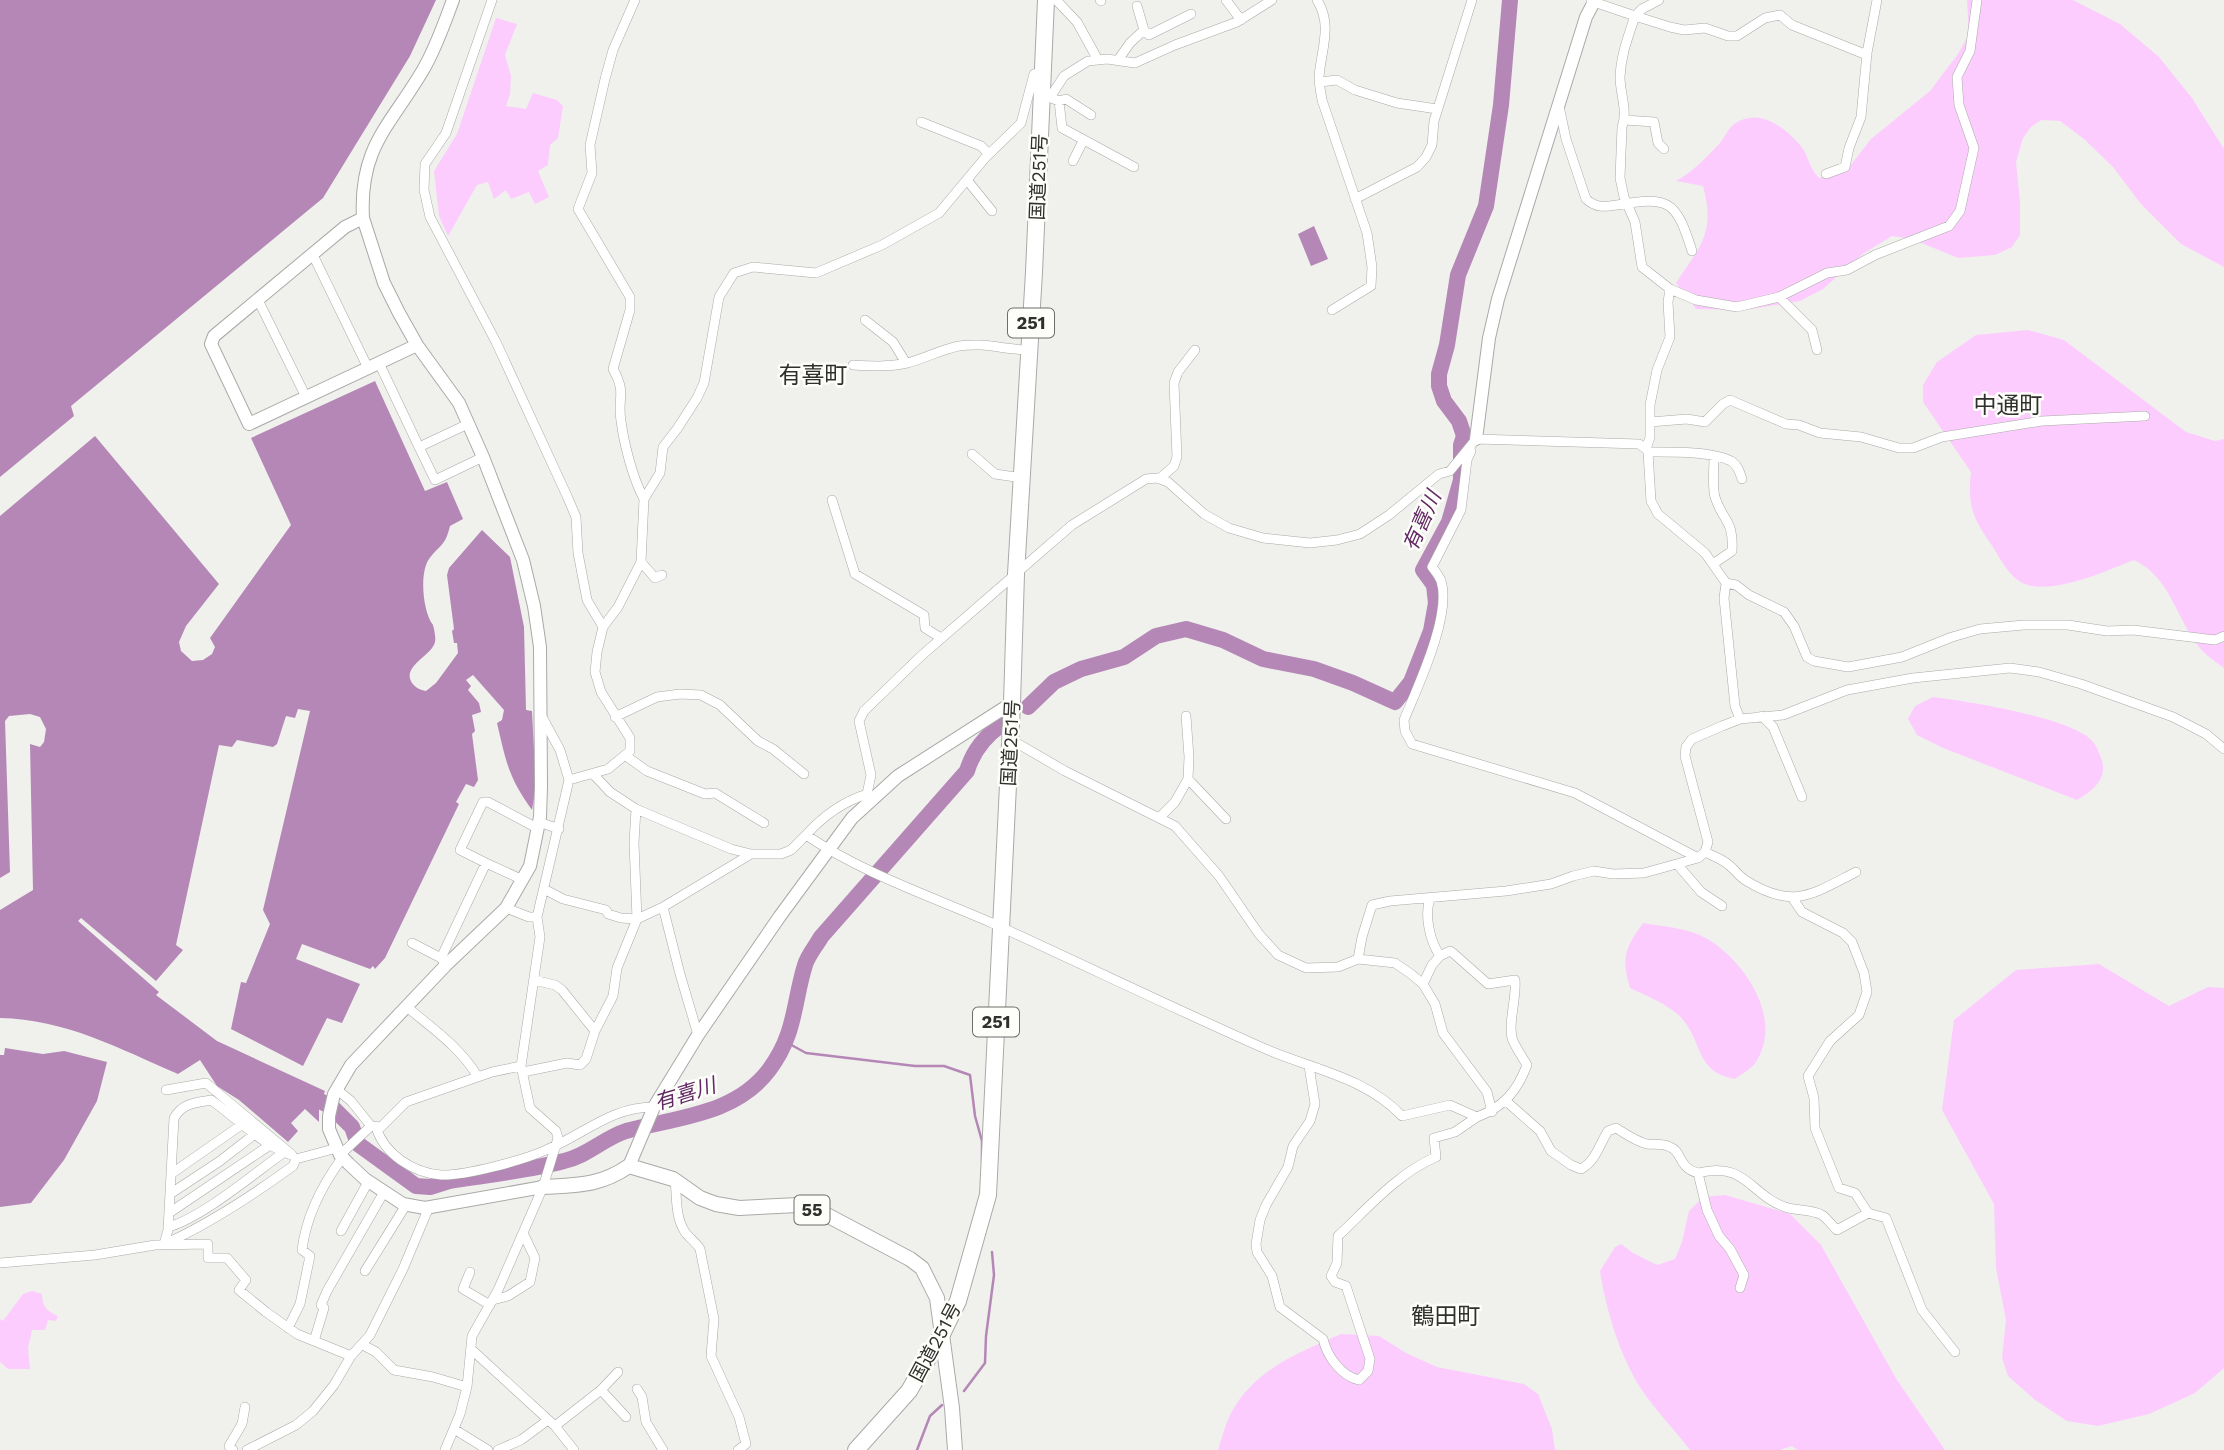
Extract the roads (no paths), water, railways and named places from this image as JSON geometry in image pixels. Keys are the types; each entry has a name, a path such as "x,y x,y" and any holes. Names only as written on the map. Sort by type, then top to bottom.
{"highway":[{"name":"国道251号","path":"856,1450 909,1391 942,1334 958,1301 988,1195 1016,574 1030,350 1051,97 1043,71 1046,0"}],"main road":[{"name":"55","path":"629,1166 676,1180 700,1198 716,1204 739,1208 798,1205 821,1212 922,1268 937,1298 955,1450"},
{"path":"543,1187 590,1184 616,1175 629,1166"}],"street":[{"path":"453,0 424,68 381,133 367,163 361,191 363,218 384,283 417,345 459,403 523,560 540,647 541,786 538,825 530,866 506,908 443,962 407,1007 351,1065 335,1092 329,1129 339,1150 368,1182 406,1205 429,1207 543,1187"},
{"path":"492,0 446,133 425,164 424,190 430,217 496,342 576,517 578,553 587,600 603,627"},
{"path":"635,0 605,79 590,145 592,173 578,209 630,297 628,320 613,369 622,385 620,419 637,487 644,499"},
{"path":"1056,0 1077,22 1098,60"},
{"path":"1226,0 1241,20"},
{"path":"1051,97 1064,76 1088,61 1118,60 1135,63 1175,45 1220,30 1272,0"},
{"path":"1317,0 1325,13 1320,82 1322,100 1367,233 1372,267 1371,286 1332,310"},
{"path":"1659,0 1635,16 1621,58 1620,80 1625,120 1619,178 1635,222 1642,267 1670,289 1696,300 1737,307 1779,297 1827,273 1847,270 1875,255 1949,226 1960,211 1975,148 1959,105 1957,77 1969,51 1977,0"},
{"path":"1826,174 1845,167 1861,117 1867,55 1877,0"},
{"path":"1856,872 1810,895 1793,899 1775,894 1744,879 1727,863 1701,855 1575,793 1412,744 1405,731 1404,720 1437,634 1441,612 1440,581 1432,567 1461,510 1467,460 1476,439 1489,338 1498,299 1592,1 1670,27 1684,30 1705,27 1728,36 1737,36 1765,19 1780,15 1792,25 1867,55"},
{"path":"1355,200 1417,167 1432,145 1437,109 1468,2"},
{"path":"1137,6 1144,30 1149,35 1191,14"},
{"path":"1118,60 1144,30"},
{"path":"569,780 608,769 630,751 630,738 601,692 595,672 603,627 618,607 641,562 644,499 660,472 663,447 697,398 704,383 719,297 734,273 753,267 816,273 850,260 939,213 989,154 1021,123 1034,74 1043,71"},
{"path":"1320,82 1337,80 1355,90 1397,103 1437,109"},
{"path":"1051,97 1066,99 1091,115"},
{"path":"1051,97 1062,128 1134,167"},
{"path":"1559,106 1566,139 1586,199 1601,207 1654,200 1670,204 1684,225 1692,251"},
{"path":"1625,120 1654,122 1658,144 1664,149"},
{"path":"921,122 981,146 989,154"},
{"path":"1073,161 1083,141"},
{"path":"967,180 992,211"},
{"path":"363,218 345,227 214,336 211,344 249,424 417,345"},
{"path":"313,254 435,481 483,457"},
{"path":"1670,289 1670,337 1657,370 1650,405 1650,437 1647,450 1651,501 1658,514 1705,553 1726,583 1724,598 1735,706 1740,719"},
{"path":"1779,297 1812,330 1817,350"},
{"path":"258,300 306,397"},
{"path":"865,320 893,342 906,363"},
{"path":"853,365 886,367 958,346 994,345 1010,351 1030,350"},
{"path":"1159,479 1174,466 1177,457 1174,383 1178,372 1195,350"},
{"path":"1650,422 1687,419 1705,422 1730,400 1786,424 1799,425 1820,433 1861,437 1899,448 1913,448 1942,437 2042,421 2145,416"},
{"path":"419,447 468,424"},
{"path":"1476,439 1639,444 1647,450 1732,461 1738,467 1742,480"},
{"path":"869,797 871,775 859,721 864,711 941,638 1016,574 1083,519 1135,484 1146,479 1168,482 1204,514 1230,528 1263,538 1310,543 1337,540 1360,534 1439,474 1450,471 1476,439"},
{"path":"972,454 995,474 1022,478"},
{"path":"1713,564 1732,551 1733,539 1732,530 1715,496 1714,457"},
{"path":"832,500 855,574 925,615 925,628 941,638"},
{"path":"641,562 655,578 662,575"},
{"path":"1726,583 1736,585 1749,595 1784,612 1794,626 1807,657 1814,661 1848,667 1902,657 1980,629 2024,625 2068,625 2107,631 2133,630 2215,640 2224,636"},
{"path":"1358,959 1372,905 1390,901 1506,891 1551,884 1594,871 1613,874 1644,873 1701,855 1709,842 1685,756 1686,747 1692,739 1740,719 1783,715 1847,690 1913,678 2010,668 2039,672 2173,717 2206,734 2224,749"},
{"path":"615,717 657,697 701,695 720,705 758,741 773,749 804,774"},
{"path":"629,1166 652,1112 698,1035 780,916 869,797 1012,703"},
{"path":"445,1450 467,1387 472,1336 491,1302 543,1187 558,1138 556,1131 530,1108 522,1069 526,1021 540,937 537,917 569,780 560,750 540,713"},
{"path":"1160,818 1188,779 1186,716"},
{"path":"1762,716 1773,727 1802,797"},
{"path":"1010,738 1065,771 1175,826 1219,876 1259,934 1278,955 1306,968 1338,967 1358,959 1395,963 1423,984 1435,1004 1443,1033 1487,1092 1492,1112"},
{"path":"626,755 647,771 705,794 715,793 764,824"},
{"path":"594,775 610,792 636,809 731,849 751,854 787,853 820,820 842,805 869,797"},
{"path":"1188,779 1226,820"},
{"path":"523,880 460,850 483,802 538,825 559,829"},
{"path":"168,1227 179,1224 291,1155 339,1150 370,1128 381,1128 406,1102 478,1077 567,1063 580,1065 586,1059 595,1031 612,996 617,968 637,919 634,843 636,809"},
{"path":"806,835 848,861 1002,928 1278,1055 1363,1085 1387,1100 1402,1116 1450,1105 1478,1117"},
{"path":"544,889 563,899 606,910 608,914 637,919 663,907 751,854"},
{"path":"443,962 486,863"},
{"path":"1677,864 1701,892 1722,906"},
{"path":"1430,898 1427,908 1433,944 1440,956"},
{"path":"1793,899 1802,912 1843,933 1852,942 1864,973 1867,992 1859,1015 1829,1041 1808,1076 1814,1098 1815,1128 1839,1188 1855,1194 1868,1213 1886,1218 1922,1310 1955,1352"},
{"path":"663,907 698,1035"},
{"path":"506,908 529,917 537,917"},
{"path":"412,943 443,962"},
{"path":"1309,1066 1315,1104 1310,1121 1293,1146 1288,1167 1263,1213 1256,1244 1257,1252 1272,1276 1280,1307 1323,1339 1326,1353 1350,1378 1359,1380 1368,1371 1370,1360 1346,1286 1335,1282 1331,1276 1336,1263 1338,1236 1376,1199 1414,1168 1436,1157 1434,1139 1455,1132 1478,1117 1492,1112 1506,1101 1527,1065 1512,1038 1515,980 1488,984 1450,951 1440,956 1432,965 1423,984"},
{"path":"534,980 555,985 562,990 595,1031"},
{"path":"407,1007 456,1047 478,1077"},
{"path":"164,1244 209,1223 293,1166 291,1155 206,1083 166,1090"},
{"path":"335,1092 351,1101 384,1146 395,1156 424,1171 442,1175 513,1161 556,1148 616,1112 640,1107 652,1112"},
{"path":"164,1244 168,1227 174,1118 180,1109 188,1104 211,1100 270,1145 291,1155"},
{"path":"1506,1101 1539,1131 1551,1151 1581,1169 1590,1164 1608,1131 1616,1128 1632,1139 1670,1147 1677,1152 1680,1163 1689,1171 1727,1171 1742,1177 1783,1206 1822,1215 1837,1230 1868,1213"},
{"path":"171,1174 244,1124"},
{"path":"170,1194 256,1133"},
{"path":"169,1213 270,1145"},
{"path":"288,1328 300,1304 310,1256 302,1250 303,1238 339,1150"},
{"path":"1698,1173 1707,1210 1719,1236 1730,1249 1744,1275 1741,1288"},
{"path":"676,1180 678,1216 686,1234 700,1249 713,1319 711,1356 739,1417 746,1444 738,1450"},
{"path":"341,1231 368,1182"},
{"path":"314,1341 324,1308 321,1305 327,1291 384,1192"},
{"path":"365,1271 406,1205"},
{"path":"247,1450 284,1432 313,1411 334,1385 351,1356 363,1345 393,1290 429,1207"},
{"path":"470,1272 463,1289 491,1302 530,1283 535,1258 523,1233"},
{"path":"0,1263 95,1255 164,1244 208,1244 208,1258 227,1258 246,1280 239,1290 288,1328 351,1356"},
{"path":"363,1345 376,1352 394,1370 467,1387"},
{"path":"471,1349 552,1423 573,1450"},
{"path":"498,1450 552,1423 601,1390 618,1372"},
{"path":"637,1389 642,1397 646,1422 663,1450"},
{"path":"601,1390 626,1417"},
{"path":"233,1450 229,1446 242,1424 245,1406"},
{"path":"454,1429 488,1450"},
{"path":"521,1440 528,1450"}],"waterway":[{"name":"有喜川","path":"1028,707 1054,682 1081,669 1124,657 1156,636 1186,629 1223,640 1263,659 1314,669 1395,702 1411,682 1431,631 1436,603 1434,585 1423,570 1449,522 1461,480 1461,445 1464,436 1459,421 1444,401 1439,386 1439,374 1447,345 1458,275 1486,206 1501,105 1510,0"},
{"name":"有喜川","path":"308,1095 332,1107 352,1127 358,1144 416,1186 430,1187 449,1181 572,1159 626,1131 704,1112 739,1097 755,1085 778,1057 789,1031 805,965 821,937 967,771 980,745 1001,725"},
{"path":"786,1042 806,1053 915,1066 944,1066 970,1075 975,1116 982,1141 982,1161"},
{"path":"964,1391 985,1363 994,1275 992,1252"},
{"path":"917,1450 930,1416 942,1405"}],"district":[{"name":"有喜町","path":"813,375"},
{"name":"中通町","path":"2008,405"},
{"name":"鶴田町","path":"1446,1316"}]}
